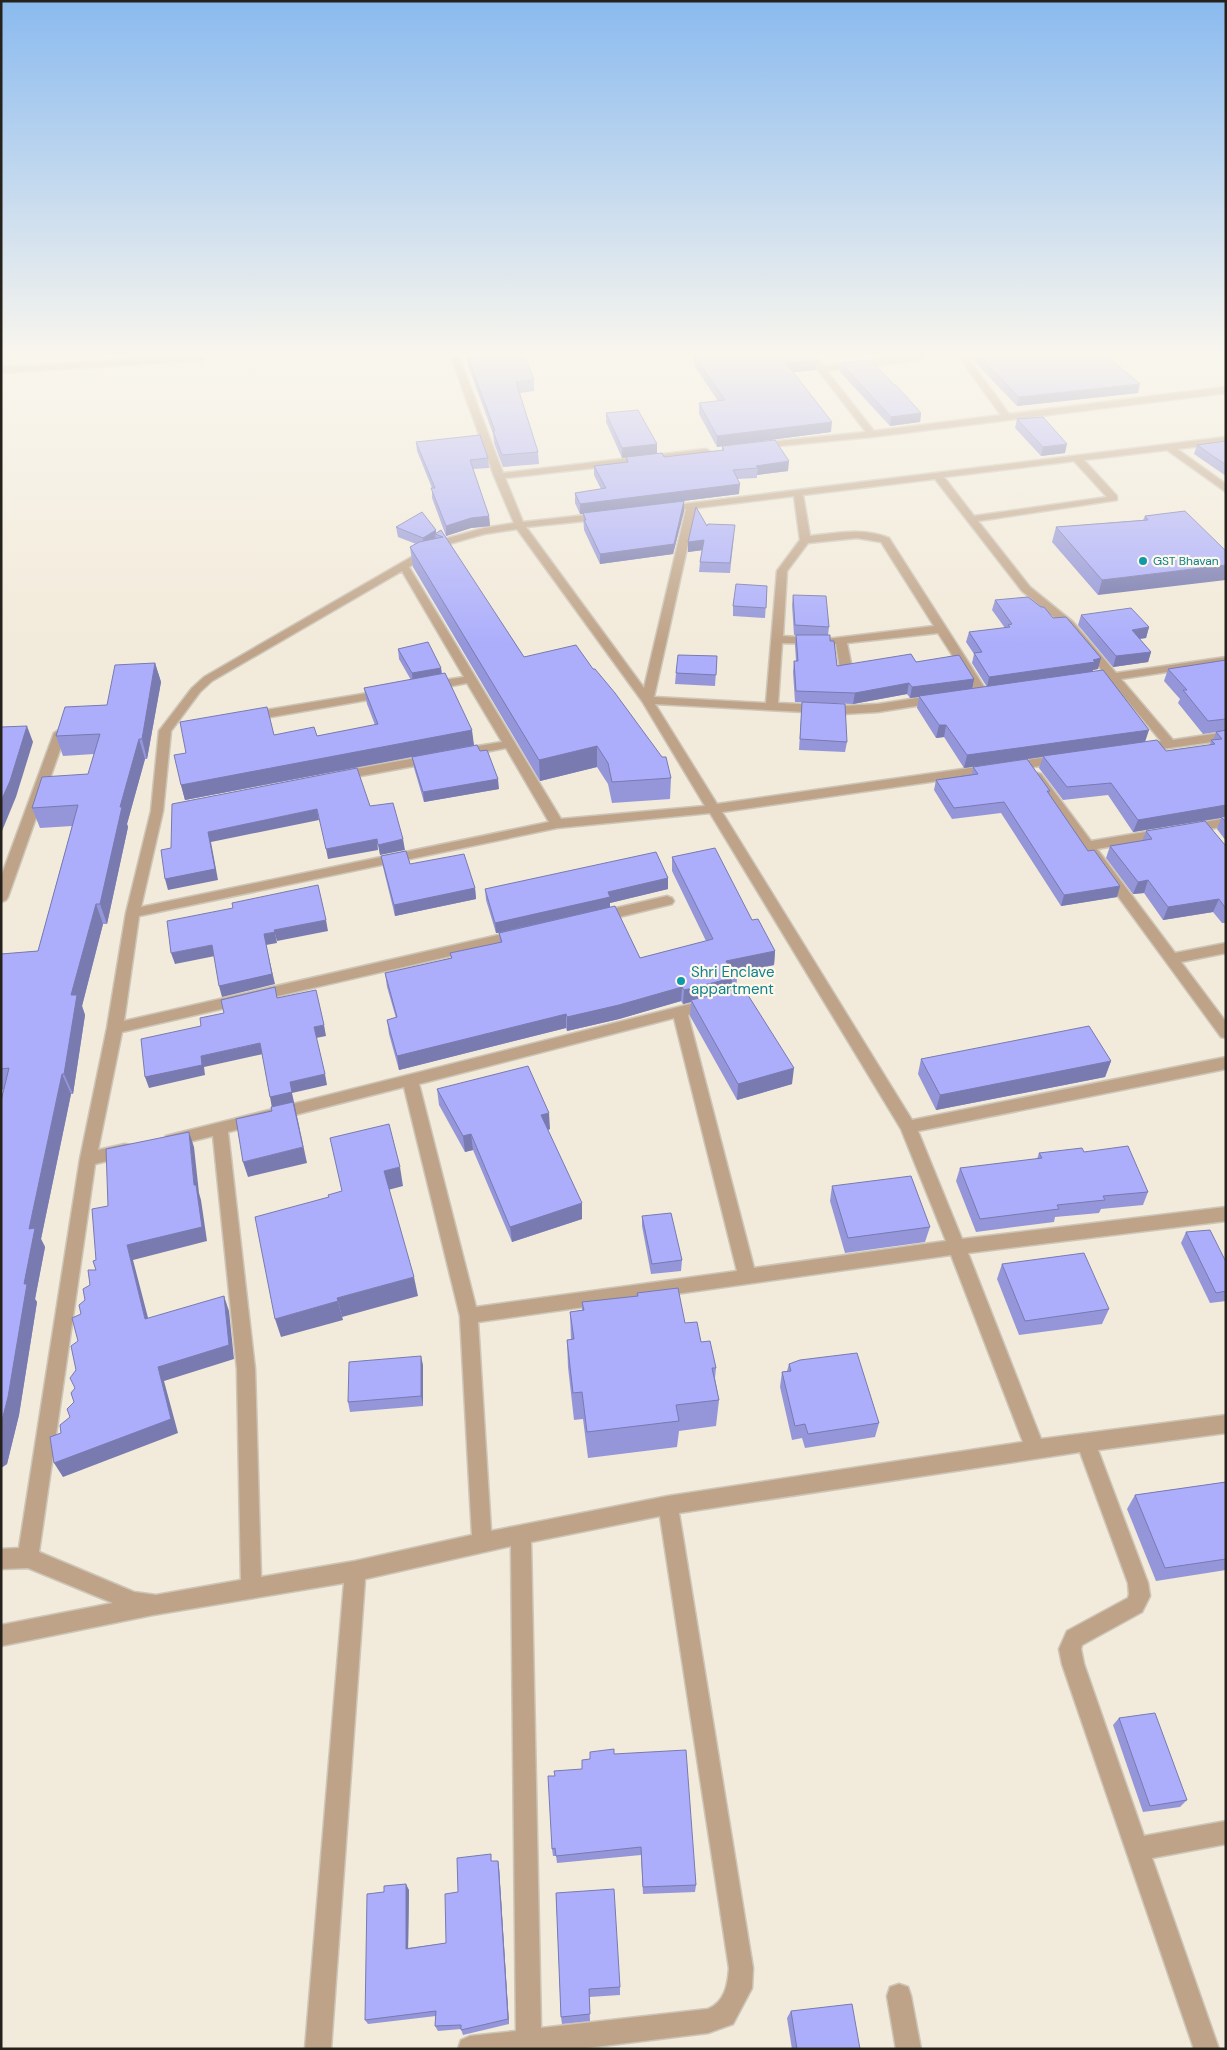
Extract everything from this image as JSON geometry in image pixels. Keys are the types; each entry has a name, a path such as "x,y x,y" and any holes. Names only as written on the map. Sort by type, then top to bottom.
{"street":[{"path":"490,453 520,526 647,700 908,1127 1036,1449"},
{"path":"499,476 701,453"},
{"path":"645,511 1122,453"},
{"path":"1177,453 1226,489"},
{"path":"971,519 1114,498 1077,458"},
{"path":"938,476 1026,589 1069,624 1170,744"},
{"path":"772,705 782,571 805,540 798,493"},
{"path":"647,700 692,505"},
{"path":"28,1558 88,1159 115,1028 134,913 162,810 165,731 196,690 208,679 445,542 459,537 520,526 616,514"},
{"path":"805,540 866,535 885,540 982,693"},
{"path":"403,565 557,824"},
{"path":"776,640 841,641 941,629"},
{"path":"841,641 846,668"},
{"path":"1076,681 1226,660"},
{"path":"423,687 471,679"},
{"path":"232,719 395,692"},
{"path":"647,700 862,710 954,697"},
{"path":"165,731 184,727"},
{"path":"1,897 60,733"},
{"path":"1132,749 1226,736"},
{"path":"324,779 509,744"},
{"path":"134,913 557,824 714,808 1075,757"},
{"path":"1028,764 1226,1033"},
{"path":"1088,846 1226,822"},
{"path":"1204,826 1215,839"},
{"path":"590,919 667,901"},
{"path":"115,1028 531,932"},
{"path":"1171,958 1226,948"},
{"path":"88,1159 220,1129 722,1001"},
{"path":"680,1012 747,1276"},
{"path":"908,1127 1226,1063"},
{"path":"410,1080 469,1316 482,1542"},
{"path":"220,1129 246,1369 251,1589"},
{"path":"469,1316 957,1247 1226,1214"},
{"path":"1,1636 156,1605 355,1571 482,1542 668,1505 1036,1449 1226,1424"},
{"path":"1086,1442 1138,1583 1140,1596 1135,1605 1074,1638 1070,1649 1073,1664 1139,1849 1207,2049"},
{"path":"470,2049 708,2021 724,2015 740,1988 741,1968 668,1505"},
{"path":"521,1534 529,2043"},
{"path":"1,1559 28,1558 134,1602 156,1605"},
{"path":"318,2049 355,1571"},
{"path":"1139,1849 1226,1832"},
{"path":"899,1996 909,2049"}],"building":[{"path":"420,453 486,453 488,458 470,460 489,516 471,518 446,526 431,488 435,488"},
{"path":"501,453 530,453 502,455"},
{"path":"662,453 664,457 701,453 783,453 789,461 756,466 758,468 733,470 740,484 580,504 575,493 606,488 594,466 628,462 626,457"},
{"path":"1208,453 1226,453 1226,465"},
{"path":"684,501 674,544 600,554 584,520 586,520 583,513"},
{"path":"696,507 707,526 708,524 735,525 730,563 700,562 704,540 688,542"},
{"name":"GST Bhavan","path":"1185,511 1226,551 1226,565 1102,580 1056,527 1148,520 1145,516"},
{"path":"422,512 436,530 423,538 396,527"},
{"path":"441,530 524,657 576,645 593,669 615,693 662,757 666,757 671,778 612,782 608,763 597,746 539,760 410,547 419,542 443,537 435,534"},
{"path":"736,584 767,586 766,608 733,606"},
{"path":"793,595 826,596 829,627 795,625"},
{"path":"1028,597 1041,607 1044,607 1053,618 1066,617 1101,658 1093,660 1095,662 989,677 974,653 982,652 969,632 1010,627 1008,625 1012,624 995,600"},
{"path":"1131,608 1149,627 1132,630 1151,652 1116,656 1081,615"},
{"path":"796,635 830,635 830,641 834,641 837,666 911,654 916,662 959,655 974,679 912,687 909,683 855,693 796,691 794,661 798,661"},
{"path":"428,642 441,668 412,673 398,649"},
{"path":"678,655 717,656 716,675 676,673"},
{"path":"1226,660 1226,719 1208,721 1183,690 1187,690 1168,669"},
{"path":"155,663 142,739 139,739 120,807 122,807 100,904 96,904 71,995 77,995 64,1074 62,1074 29,1229 35,1228 24,1284 27,1284 8,1397 1,1424 1,1101 9,1068 1,1069 1,954 38,951 78,805 32,808 42,777 88,774 100,734 56,736 65,707 107,705 115,665"},
{"path":"1103,670 1149,730 967,755 946,725 939,725 919,696"},
{"path":"445,673 472,730 181,785 174,755 186,753 180,722 267,707 274,735 314,727 317,736 378,724 364,688"},
{"path":"802,702 845,704 847,742 800,739"},
{"path":"27,726 10,781 1,801 1,727"},
{"path":"1226,730 1226,805 1138,820 1111,783 1067,787 1043,756 1157,740 1166,751 1215,744 1211,740 1222,739 1216,732"},
{"path":"477,745 480,751 487,750 498,779 423,792 412,757"},
{"path":"1027,759 1088,851 1094,850 1120,886 1064,895 1004,802 954,808 936,780 978,774 973,767"},
{"path":"357,768 370,806 393,803 403,839 378,845 377,839 326,849 317,809 208,832 215,869 165,879 161,850 171,848 172,804"},
{"path":"1205,821 1226,845 1226,909 1219,899 1168,907 1148,880 1138,882 1110,846 1152,839 1146,831"},
{"path":"715,848 752,920 758,919 775,951 726,961 737,979 732,978 684,990 682,987 619,1005 567,1017 566,1014 397,1056 387,1020 397,1017 385,973 452,958 450,953 502,942 499,933 615,906 640,958 713,939 672,857"},
{"path":"406,851 410,864 464,854 475,888 394,905 381,856"},
{"path":"656,852 668,878 608,892 610,897 495,923 485,889"},
{"path":"318,885 326,920 274,930 275,932 264,934 272,974 219,986 212,945 171,953 167,921 233,908 232,903"},
{"path":"741,984 794,1068 738,1084 691,1000 738,989"},
{"path":"275,987 277,998 316,990 324,1025 314,1027 325,1074 290,1082 292,1092 270,1097 260,1043 201,1056 202,1065 145,1077 141,1039 201,1026 200,1018 224,1013 221,1000"},
{"path":"1089,1026 1111,1061 940,1095 921,1059"},
{"path":"528,1066 549,1113 541,1115 582,1203 510,1227 471,1134 463,1136 437,1089"},
{"path":"293,1102 303,1147 243,1162 236,1119 272,1111 271,1107"},
{"path":"389,1124 400,1167 384,1171 414,1277 337,1298 338,1301 275,1319 255,1217 329,1197 328,1195 342,1191 330,1138"},
{"path":"189,1132 194,1185 196,1185 202,1227 127,1245 145,1319 224,1296 229,1345 158,1367 171,1419 54,1463 50,1437 61,1433 60,1425 70,1417 67,1409 74,1402 71,1393 75,1388 70,1378 76,1370 71,1346 78,1341 72,1318 81,1314 79,1305 85,1300 83,1289 90,1285 88,1270 96,1270 93,1261 96,1260 92,1209 108,1206 106,1149"},
{"path":"1128,1146 1148,1192 1103,1196 1105,1200 1057,1205 1059,1209 980,1219 960,1168 1042,1158 1039,1153 1082,1148 1084,1152"},
{"path":"911,1176 930,1227 848,1238 832,1186"},
{"path":"671,1213 682,1260 652,1264 642,1216"},
{"path":"1210,1230 1226,1262 1226,1291 1216,1293 1186,1232"},
{"path":"1084,1253 1109,1309 1025,1321 1002,1264"},
{"path":"678,1288 685,1323 697,1322 701,1342 710,1341 716,1368 712,1368 719,1400 676,1405 679,1421 587,1432 582,1392 573,1393 567,1340 574,1339 570,1312 584,1310 582,1302 638,1296 637,1293"},
{"path":"857,1353 879,1423 808,1434 805,1424 795,1426 782,1372 791,1371 789,1364 800,1360"},
{"path":"421,1356 421,1396 348,1402 349,1362"},
{"path":"1226,1482 1226,1559 1165,1568 1135,1495"},
{"path":"1155,1713 1187,1800 1150,1806 1119,1718"},
{"path":"614,1749 614,1754 686,1750 696,1885 643,1887 641,1847 556,1856 555,1848 552,1849 548,1776 555,1776 554,1771 582,1769 582,1760 590,1759 590,1752"},
{"path":"491,1854 491,1861 498,1861 508,2019 461,2030 461,2025 435,2026 436,2011 365,2020 367,1894 384,1892 384,1886 406,1884 406,1949 446,1943 445,1894 458,1892 457,1858"},
{"path":"614,1889 620,1987 589,1989 590,2014 561,2017 556,1893"},
{"path":"852,2004 860,2049 797,2049 791,2011"}],"place":[{"name":"GST Bhavan","path":"1143,561"},
{"name":"Shri Enclave appartment","path":"681,981"}]}
